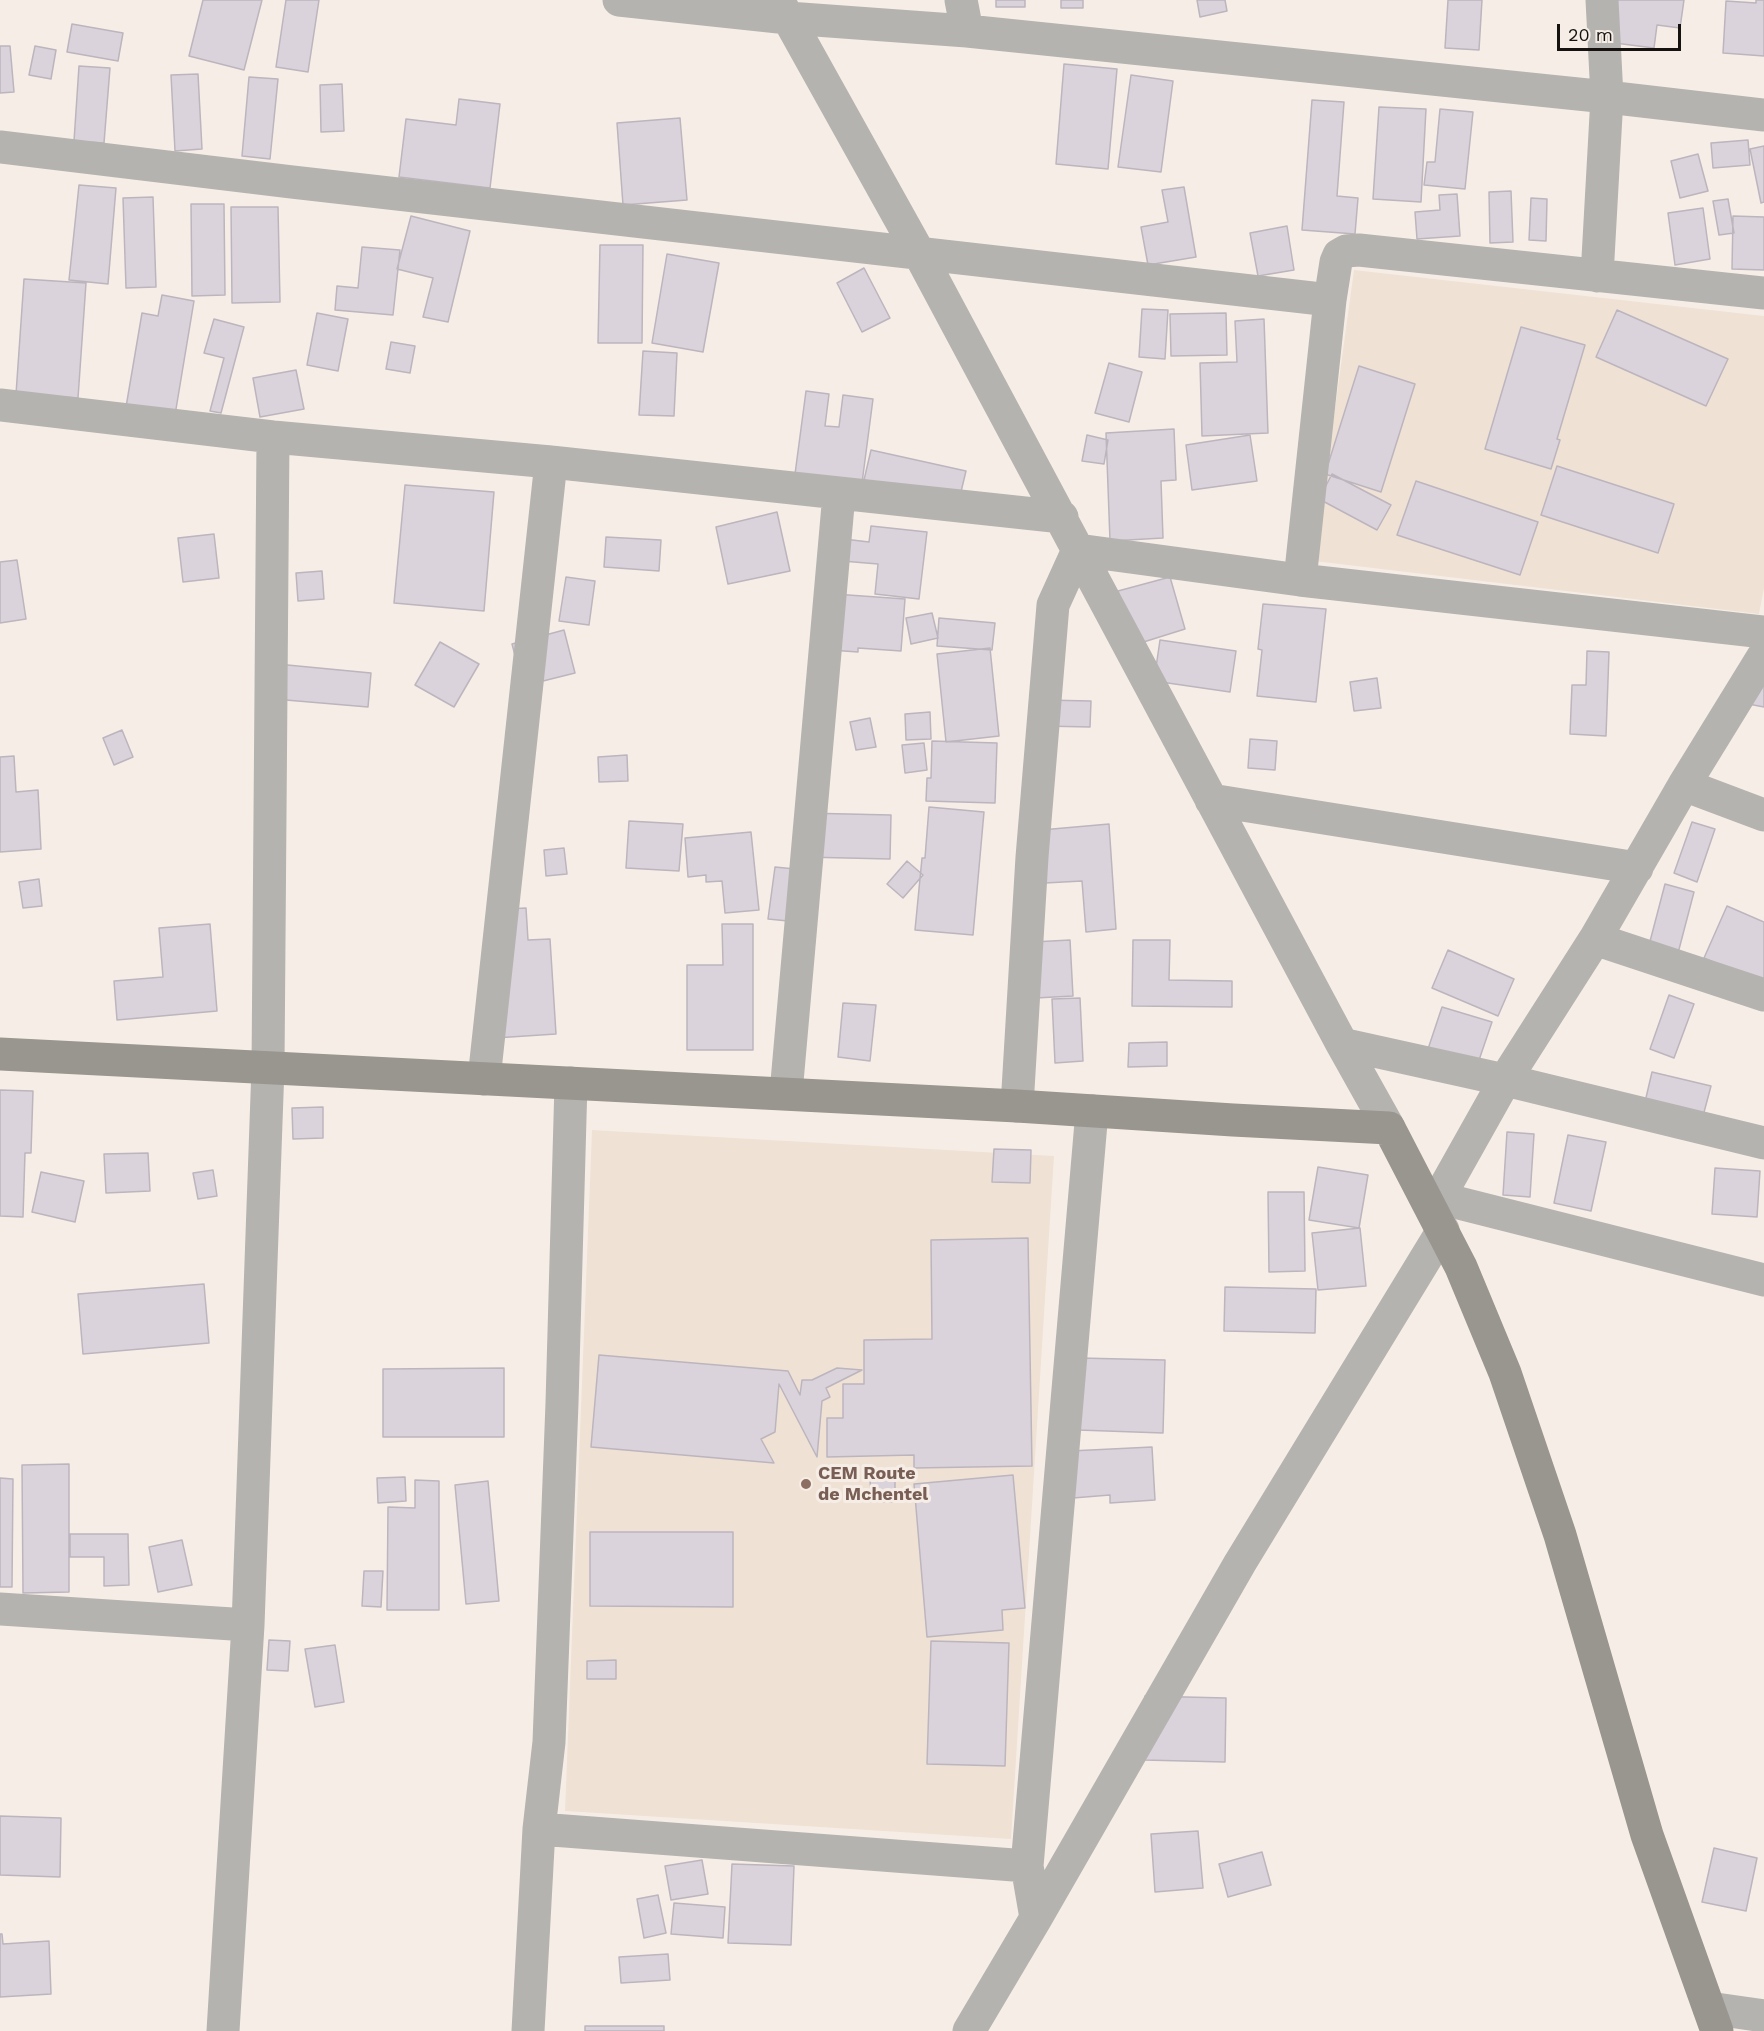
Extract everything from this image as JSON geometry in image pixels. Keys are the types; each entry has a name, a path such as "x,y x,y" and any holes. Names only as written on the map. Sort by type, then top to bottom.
{"street":[{"path":"619,0 783,9 967,32 1607,97 1764,116"},
{"path":"961,0 967,32"},
{"path":"1597,276 1607,97 1602,0"},
{"path":"783,9 920,254 1342,1044 1438,1213 1509,1384 1560,1535 1647,1834 1713,2019 1764,2016"},
{"path":"0,147 1330,300"},
{"path":"1300,580 1330,300 1339,255 1346,251 1359,250 1764,293"},
{"path":"0,405 273,437 551,462 1062,517"},
{"path":"223,2031 248,1626 268,1067 273,437"},
{"path":"484,1079 551,462"},
{"path":"786,1094 839,494"},
{"path":"1078,550 1300,580 1764,632"},
{"path":"1017,1106 1032,857 1053,605 1078,550"},
{"path":"969,2031 1240,1563 1438,1213 1505,1080 1595,939 1684,785 1764,655"},
{"path":"1684,785 1764,815"},
{"path":"1211,800 1637,868"},
{"path":"1595,939 1764,995"},
{"path":"1342,1044 1505,1080 1764,1143"},
{"path":"0,1054 1017,1106 1389,1128"},
{"path":"528,2031 538,1829 549,1742 571,1083"},
{"path":"1036,1918 1027,1866 1092,1111"},
{"path":"1438,1213 1764,1280"},
{"path":"0,1609 248,1626"},
{"path":"538,1829 1027,1866"}],"shaded area":[{"path":"1354,270 1764,316 1764,588 1759,614 1314,561"},
{"name":"CEM Route de Mchentel","path":"592,1130 1054,1156 1011,1839 565,1811"}],"building":[{"path":"203,0 262,0 244,70 189,56"},
{"path":"286,0 319,0 308,72 276,67"},
{"path":"996,0 1025,0 1025,7 996,7"},
{"path":"1061,0 1083,0 1083,8 1061,8"},
{"path":"1197,0 1225,0 1227,11 1200,17"},
{"path":"1448,0 1482,0 1479,50 1445,48"},
{"path":"1604,0 1684,0 1680,28 1657,25 1654,48 1599,41"},
{"path":"1756,0 1764,0 1764,56 1723,53 1726,1 1756,3"},
{"path":"72,24 123,33 118,61 67,52"},
{"path":"0,46 10,46 14,92 0,93"},
{"path":"35,46 56,50 51,79 29,75"},
{"path":"1064,64 1117,69 1108,169 1056,164"},
{"path":"79,66 110,68 104,143 74,141"},
{"path":"198,74 202,149 175,151 171,75"},
{"path":"1131,75 1173,81 1161,172 1118,167"},
{"path":"249,77 278,79 270,159 242,156"},
{"path":"342,84 344,131 321,132 320,85"},
{"path":"459,99 500,104 490,188 399,177 406,119 456,125"},
{"path":"1312,100 1344,102 1337,196 1358,198 1355,234 1302,230"},
{"path":"1379,107 1426,109 1421,202 1373,199"},
{"path":"1440,109 1473,112 1465,189 1424,185 1427,162 1435,162"},
{"path":"680,118 687,200 623,205 617,123"},
{"path":"1748,140 1750,165 1713,168 1711,143"},
{"path":"1764,146 1764,202 1761,203 1750,149"},
{"path":"1698,154 1708,191 1680,198 1671,161"},
{"path":"79,185 116,188 108,284 69,280"},
{"path":"1184,187 1196,257 1148,265 1141,227 1168,222 1162,190"},
{"path":"1511,191 1513,242 1490,243 1489,192"},
{"path":"1457,194 1460,236 1417,239 1415,212 1440,210 1439,195"},
{"path":"153,197 156,287 126,288 123,198"},
{"path":"1531,198 1547,199 1546,241 1529,240"},
{"path":"1728,199 1734,233 1719,235 1713,201"},
{"path":"191,204 224,204 225,295 192,296"},
{"path":"231,207 278,207 280,302 232,303"},
{"path":"1703,208 1710,259 1675,265 1668,213"},
{"path":"411,216 470,231 448,322 423,317 433,278 397,269"},
{"path":"1733,216 1764,217 1764,270 1732,269"},
{"path":"1287,226 1294,270 1258,276 1250,233"},
{"path":"600,245 643,245 642,343 598,343"},
{"path":"362,247 400,250 393,315 335,310 337,286 358,288"},
{"path":"667,254 719,263 703,352 652,343"},
{"path":"864,268 890,318 862,332 837,283"},
{"path":"24,279 86,283 78,398 16,394"},
{"path":"162,295 194,301 175,415 126,407 142,313 158,316"},
{"path":"1142,309 1168,310 1165,359 1139,357"},
{"path":"1617,310 1728,359 1706,406 1596,357"},
{"path":"317,313 348,319 338,371 307,365"},
{"path":"1226,313 1227,355 1171,356 1170,314"},
{"path":"214,319 244,327 221,413 210,411 224,358 204,353"},
{"path":"1264,319 1268,433 1202,436 1200,363 1237,362 1235,321"},
{"path":"1521,327 1585,345 1557,439 1560,440 1551,469 1485,449"},
{"path":"391,342 415,346 410,373 386,369"},
{"path":"643,351 677,353 674,416 639,415"},
{"path":"1109,363 1142,372 1129,422 1095,413"},
{"path":"1359,366 1415,384 1381,492 1325,474"},
{"path":"296,370 304,409 260,417 253,378"},
{"path":"806,391 829,394 825,426 839,427 843,395 873,399 862,483 795,474"},
{"path":"1174,429 1176,480 1161,481 1163,538 1110,541 1106,433"},
{"path":"1087,435 1108,440 1104,464 1082,461"},
{"path":"1250,435 1257,481 1192,490 1186,445"},
{"path":"871,450 966,471 959,500 864,480"},
{"path":"1557,466 1674,504 1658,553 1541,515"},
{"path":"1332,474 1391,505 1377,530 1319,499"},
{"path":"1416,481 1538,522 1520,575 1397,535"},
{"path":"405,485 494,492 484,611 394,603"},
{"path":"777,512 790,571 728,584 716,527"},
{"path":"871,526 927,532 919,599 875,594 878,564 842,561 844,539 869,542"},
{"path":"214,534 219,578 183,582 178,538"},
{"path":"606,537 661,540 659,571 604,567"},
{"path":"17,560 26,619 0,623 0,562"},
{"path":"322,571 324,599 298,601 296,573"},
{"path":"566,577 595,581 589,625 559,621"},
{"path":"1170,577 1185,629 1134,645 1118,591"},
{"path":"820,593 905,599 901,651 858,648 858,652 816,649"},
{"path":"1263,604 1326,609 1316,702 1257,696 1262,650 1258,649"},
{"path":"932,613 938,638 911,644 906,618"},
{"path":"939,618 995,623 992,650 937,646"},
{"path":"564,630 575,673 523,686 512,644"},
{"path":"1160,640 1236,651 1230,692 1154,681"},
{"path":"440,642 479,664 454,707 415,685"},
{"path":"990,648 999,736 946,742 937,654"},
{"path":"1587,651 1609,652 1606,736 1570,734 1572,685 1586,685"},
{"path":"277,664 371,673 368,707 274,699"},
{"path":"1764,676 1764,707 1738,702"},
{"path":"1377,678 1381,708 1354,711 1350,682"},
{"path":"1044,700 1091,701 1090,727 1043,726"},
{"path":"930,712 931,739 906,740 905,714"},
{"path":"870,718 876,747 856,750 850,722"},
{"path":"122,730 133,757 114,765 103,738"},
{"path":"1250,739 1277,741 1275,770 1248,768"},
{"path":"932,741 997,743 995,803 926,801 927,778 931,778"},
{"path":"924,743 927,770 905,773 902,745"},
{"path":"627,755 628,781 599,782 598,757"},
{"path":"14,756 16,792 38,790 41,849 0,852 0,757"},
{"path":"929,807 984,812 973,935 915,930"},
{"path":"804,813 891,815 890,859 803,857"},
{"path":"629,821 683,824 679,871 626,868"},
{"path":"1692,822 1715,829 1697,882 1674,873"},
{"path":"1109,824 1116,929 1086,932 1082,881 1045,883 1041,830"},
{"path":"751,832 759,910 725,913 722,881 706,882 706,875 688,877 685,838"},
{"path":"564,848 567,874 546,876 544,850"},
{"path":"907,861 923,875 903,898 887,884"},
{"path":"775,867 795,869 788,921 768,919"},
{"path":"39,879 42,906 23,908 19,882"},
{"path":"1665,884 1694,892 1677,957 1648,949"},
{"path":"1727,906 1764,922 1764,984 1704,958"},
{"path":"526,908 528,940 550,939 556,1034 495,1038 488,910"},
{"path":"210,924 217,1011 117,1020 114,981 163,977 159,928"},
{"path":"722,924 753,924 753,1050 687,1050 687,965 723,965"},
{"path":"1070,940 1073,996 1017,999 1014,943"},
{"path":"1133,940 1170,940 1169,980 1232,981 1232,1007 1132,1006"},
{"path":"1448,950 1514,979 1498,1016 1432,988"},
{"path":"1669,995 1694,1004 1674,1058 1650,1049"},
{"path":"1080,998 1083,1061 1055,1063 1052,999"},
{"path":"843,1003 876,1005 870,1061 838,1057"},
{"path":"1442,1007 1492,1022 1477,1066 1428,1049"},
{"path":"1167,1042 1167,1066 1128,1067 1129,1043"},
{"path":"1652,1072 1711,1086 1703,1116 1645,1102"},
{"path":"0,1090 33,1091 31,1153 25,1153 23,1217 0,1216"},
{"path":"323,1107 323,1138 293,1139 292,1108"},
{"path":"1507,1132 1534,1134 1530,1197 1503,1195"},
{"path":"1568,1135 1606,1142 1591,1211 1554,1203"},
{"path":"994,1149 1031,1150 1030,1183 992,1182"},
{"path":"148,1153 150,1191 106,1193 104,1154"},
{"path":"1318,1167 1368,1175 1359,1228 1309,1220"},
{"path":"1715,1168 1760,1171 1757,1217 1712,1214"},
{"path":"213,1170 217,1196 198,1199 193,1173"},
{"path":"41,1172 84,1181 75,1222 32,1212"},
{"path":"1268,1192 1304,1192 1305,1271 1269,1272"},
{"path":"1360,1228 1366,1286 1318,1290 1312,1233"},
{"path":"1028,1238 1032,1466 914,1468 914,1455 827,1457 827,1418 843,1418 843,1384 864,1384 864,1340 932,1339 931,1240"},
{"path":"204,1284 209,1343 83,1354 78,1294"},
{"path":"1225,1287 1316,1289 1315,1333 1224,1331"},
{"path":"599,1355 788,1371 800,1395 802,1380 812,1380 837,1368 862,1370 826,1388 830,1397 822,1401 817,1457 779,1384 775,1432 761,1439 774,1463 591,1447"},
{"path":"1080,1358 1165,1360 1163,1433 1078,1430"},
{"path":"504,1368 504,1437 383,1437 383,1369"},
{"path":"1152,1447 1155,1500 1110,1503 1110,1495 1073,1498 1070,1451"},
{"path":"69,1464 69,1592 23,1593 22,1465"},
{"path":"1013,1475 1025,1608 1002,1610 1003,1630 927,1637 914,1484"},
{"path":"895,1476 895,1502 871,1502 870,1477"},
{"path":"405,1477 406,1501 378,1503 377,1478"},
{"path":"0,1478 13,1479 12,1587 0,1587"},
{"path":"415,1480 439,1481 439,1610 387,1610 388,1507 415,1508"},
{"path":"488,1481 499,1601 466,1604 455,1485"},
{"path":"590,1532 733,1532 733,1607 590,1606"},
{"path":"70,1534 128,1534 129,1585 104,1586 104,1557 70,1557"},
{"path":"182,1540 192,1585 158,1592 149,1547"},
{"path":"364,1571 383,1571 381,1607 362,1606"},
{"path":"269,1640 290,1641 288,1671 267,1670"},
{"path":"931,1641 1009,1643 1005,1766 927,1764"},
{"path":"335,1645 344,1702 315,1707 305,1649"},
{"path":"616,1660 616,1679 587,1679 587,1661"},
{"path":"1145,1696 1226,1698 1225,1762 1144,1760"},
{"path":"0,1816 61,1818 60,1877 0,1875"},
{"path":"1198,1831 1203,1888 1155,1892 1151,1834"},
{"path":"1714,1848 1757,1858 1746,1911 1702,1902"},
{"path":"1262,1852 1271,1885 1228,1897 1219,1864"},
{"path":"702,1860 708,1894 671,1900 665,1866"},
{"path":"732,1864 794,1866 791,1945 728,1943"},
{"path":"658,1895 666,1933 644,1938 637,1899"},
{"path":"674,1903 725,1907 723,1938 671,1934"},
{"path":"0,1934 2,1934 3,1944 49,1941 51,1994 0,1997"},
{"path":"668,1954 670,1980 621,1983 619,1957"},
{"path":"585,2026 664,2026 664,2031 585,2031"}],"place":[{"name":"CEM Route de Mchentel","path":"806,1484"}]}
